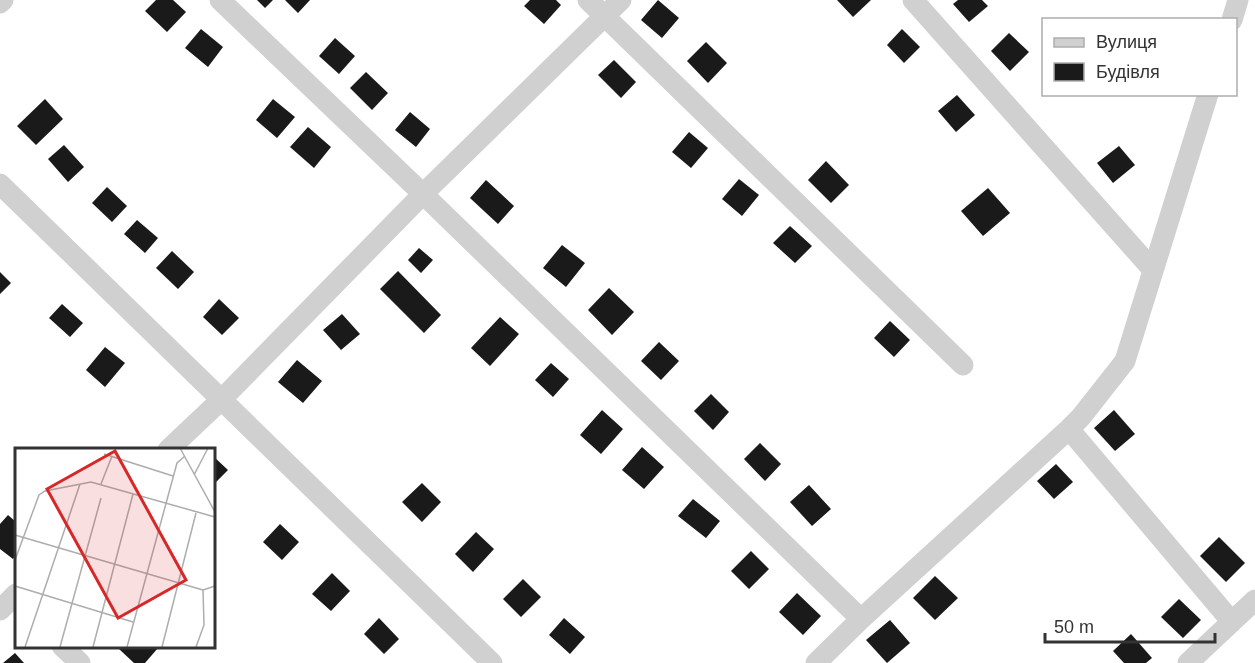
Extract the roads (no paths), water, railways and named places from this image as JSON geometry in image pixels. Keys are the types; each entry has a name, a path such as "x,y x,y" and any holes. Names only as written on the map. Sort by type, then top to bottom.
{"street":[{"path":"0,3 3,0"},
{"path":"220,0 861,619"},
{"path":"588,0 963,365"},
{"path":"170,448 221,400 423,194 621,0"},
{"path":"913,0 1153,270"},
{"path":"1233,18 1238,0"},
{"path":"816,663 1069,429 1125,361 1207,96"},
{"path":"0,184 492,663"},
{"path":"1069,429 1232,622"},
{"path":"1188,663 1255,600"},
{"path":"65,648 80,663"}]}
